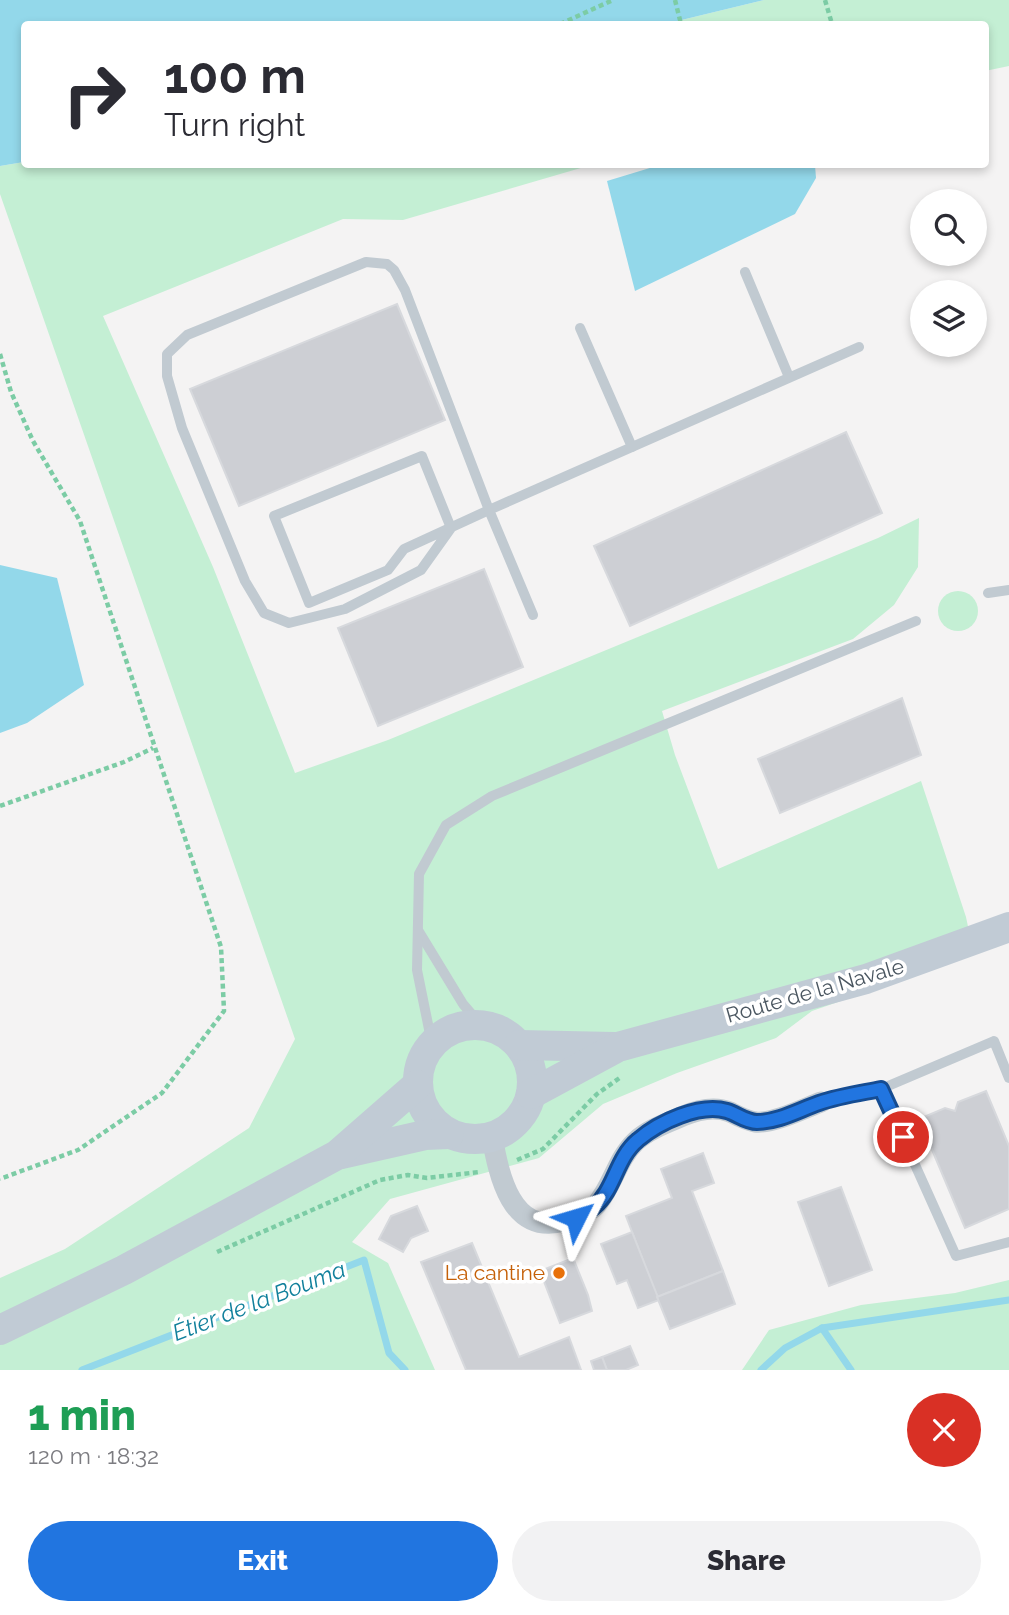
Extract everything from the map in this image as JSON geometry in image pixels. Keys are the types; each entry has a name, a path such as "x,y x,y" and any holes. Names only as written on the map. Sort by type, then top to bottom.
{"main road":[{"name":"Route de la Navale","path":"531,1094 618,1047 866,979 1009,927"},
{"path":"337,1155 425,1135 449,1134 470,1140 492,1137 506,1131 526,1108 531,1094 531,1072 519,1045 502,1031 481,1025 451,1030 432,1044 421,1063 417,1085 420,1100 426,1114 449,1134"},
{"name":"Route de la Navale","path":"519,1045 618,1047"},
{"path":"0,1330 124,1270 337,1155 417,1085"}],"street":[{"path":"492,1137 498,1168 507,1193 522,1214 536,1222 557,1223 576,1218 595,1206 607,1189 622,1157 637,1140 657,1127 690,1113 710,1109 728,1111 740,1118 757,1122 790,1115 821,1102"}],"lane":[{"path":"451,528 421,570 345,609 289,623 264,613 245,581 182,428 167,376 167,354 187,335 271,299 366,262 387,264 394,270 405,289 489,510 533,615"},
{"path":"745,272 789,377"},
{"path":"580,328 632,447"},
{"path":"451,528 422,456 274,516 309,603 388,570 404,549 859,347"},
{"path":"988,593 1009,590"},
{"path":"432,1044 417,970 419,874 446,825 492,796 916,621"},
{"path":"418,930 463,1004 481,1025"},
{"path":"821,1102 881,1089 994,1041 1009,1078"},
{"path":"881,1089 956,1256 1009,1242"}],"path":[{"path":"567,21 613,0"},
{"path":"675,0 680,21"},
{"path":"825,0 831,21"},
{"path":"0,354 11,392 33,441 80,521 221,947 224,1010 162,1093 78,1150 0,1179"},
{"path":"0,806 124,762 153,748"}],"green space":[{"path":"764,0 1009,0 1009,66 989,70 989,21 677,21"},
{"path":"21,162 21,168 581,168 403,220 343,219 103,316 213,567 295,773 388,740 878,538 919,518 918,567 894,605 853,639 662,711 675,755 718,869 921,781 966,917 974,955 812,1011 776,1038 677,1073 603,1104 539,1158 390,1199 352,1242 388,1263 435,1370 0,1370 0,1278 65,1249 249,1128 295,1039 0,194 0,166"},
{"path":"958,591 966,592 972,597 977,603 977,619 972,625 966,630 958,631 950,630 944,625 939,619 938,611 939,603 944,597 950,592"},
{"path":"1009,1280 1009,1370 742,1370 769,1330 861,1305 955,1293"}],"water":[{"path":"0,0 764,0 677,21 21,21 21,162 0,166"},
{"path":"650,168 815,168 816,178 795,214 635,291 607,181"},
{"path":"0,565 57,578 84,685 27,723 0,733"}],"building":[{"path":"397,304 445,420 239,506 190,389"},
{"path":"846,432 882,513 630,626 594,546"},
{"path":"484,569 523,667 378,726 338,628"},
{"path":"902,698 921,755 780,813 758,759"},
{"path":"986,1091 1009,1146 1009,1209 965,1228 919,1119 945,1108 955,1111 958,1102"},
{"path":"703,1153 714,1183 692,1191 723,1271 657,1297 626,1216 672,1198 661,1169"},
{"path":"841,1187 872,1270 829,1286 798,1202"},
{"path":"417,1206 428,1231 411,1238 403,1252 379,1239 391,1216"},
{"path":"632,1232 659,1300 638,1308 627,1280 617,1284 601,1244"},
{"path":"472,1243 519,1357 569,1337 581,1370 466,1370 421,1262"},
{"path":"573,1258 592,1311 560,1323 540,1271"},
{"path":"723,1271 735,1304 670,1329 657,1297"},
{"path":"630,1346 638,1365 626,1370 607,1370 602,1357"},
{"path":"602,1357 607,1370 594,1370 591,1361"}],"waterway":[{"name":"Étier de la Bouma","path":"82,1370 364,1260 389,1353 405,1370"},
{"name":"Étier de la Bouma","path":"761,1370 785,1348 822,1328 1009,1300"},
{"path":"822,1328 851,1370"}],"place":[{"name":"La cantine","path":"559,1273"}],"route":[{"path":"576,1218 595,1206 607,1189 622,1157 637,1140 657,1127 690,1113 710,1109 728,1111 740,1118 757,1122 790,1115 821,1102 881,1089 903,1137"}]}
